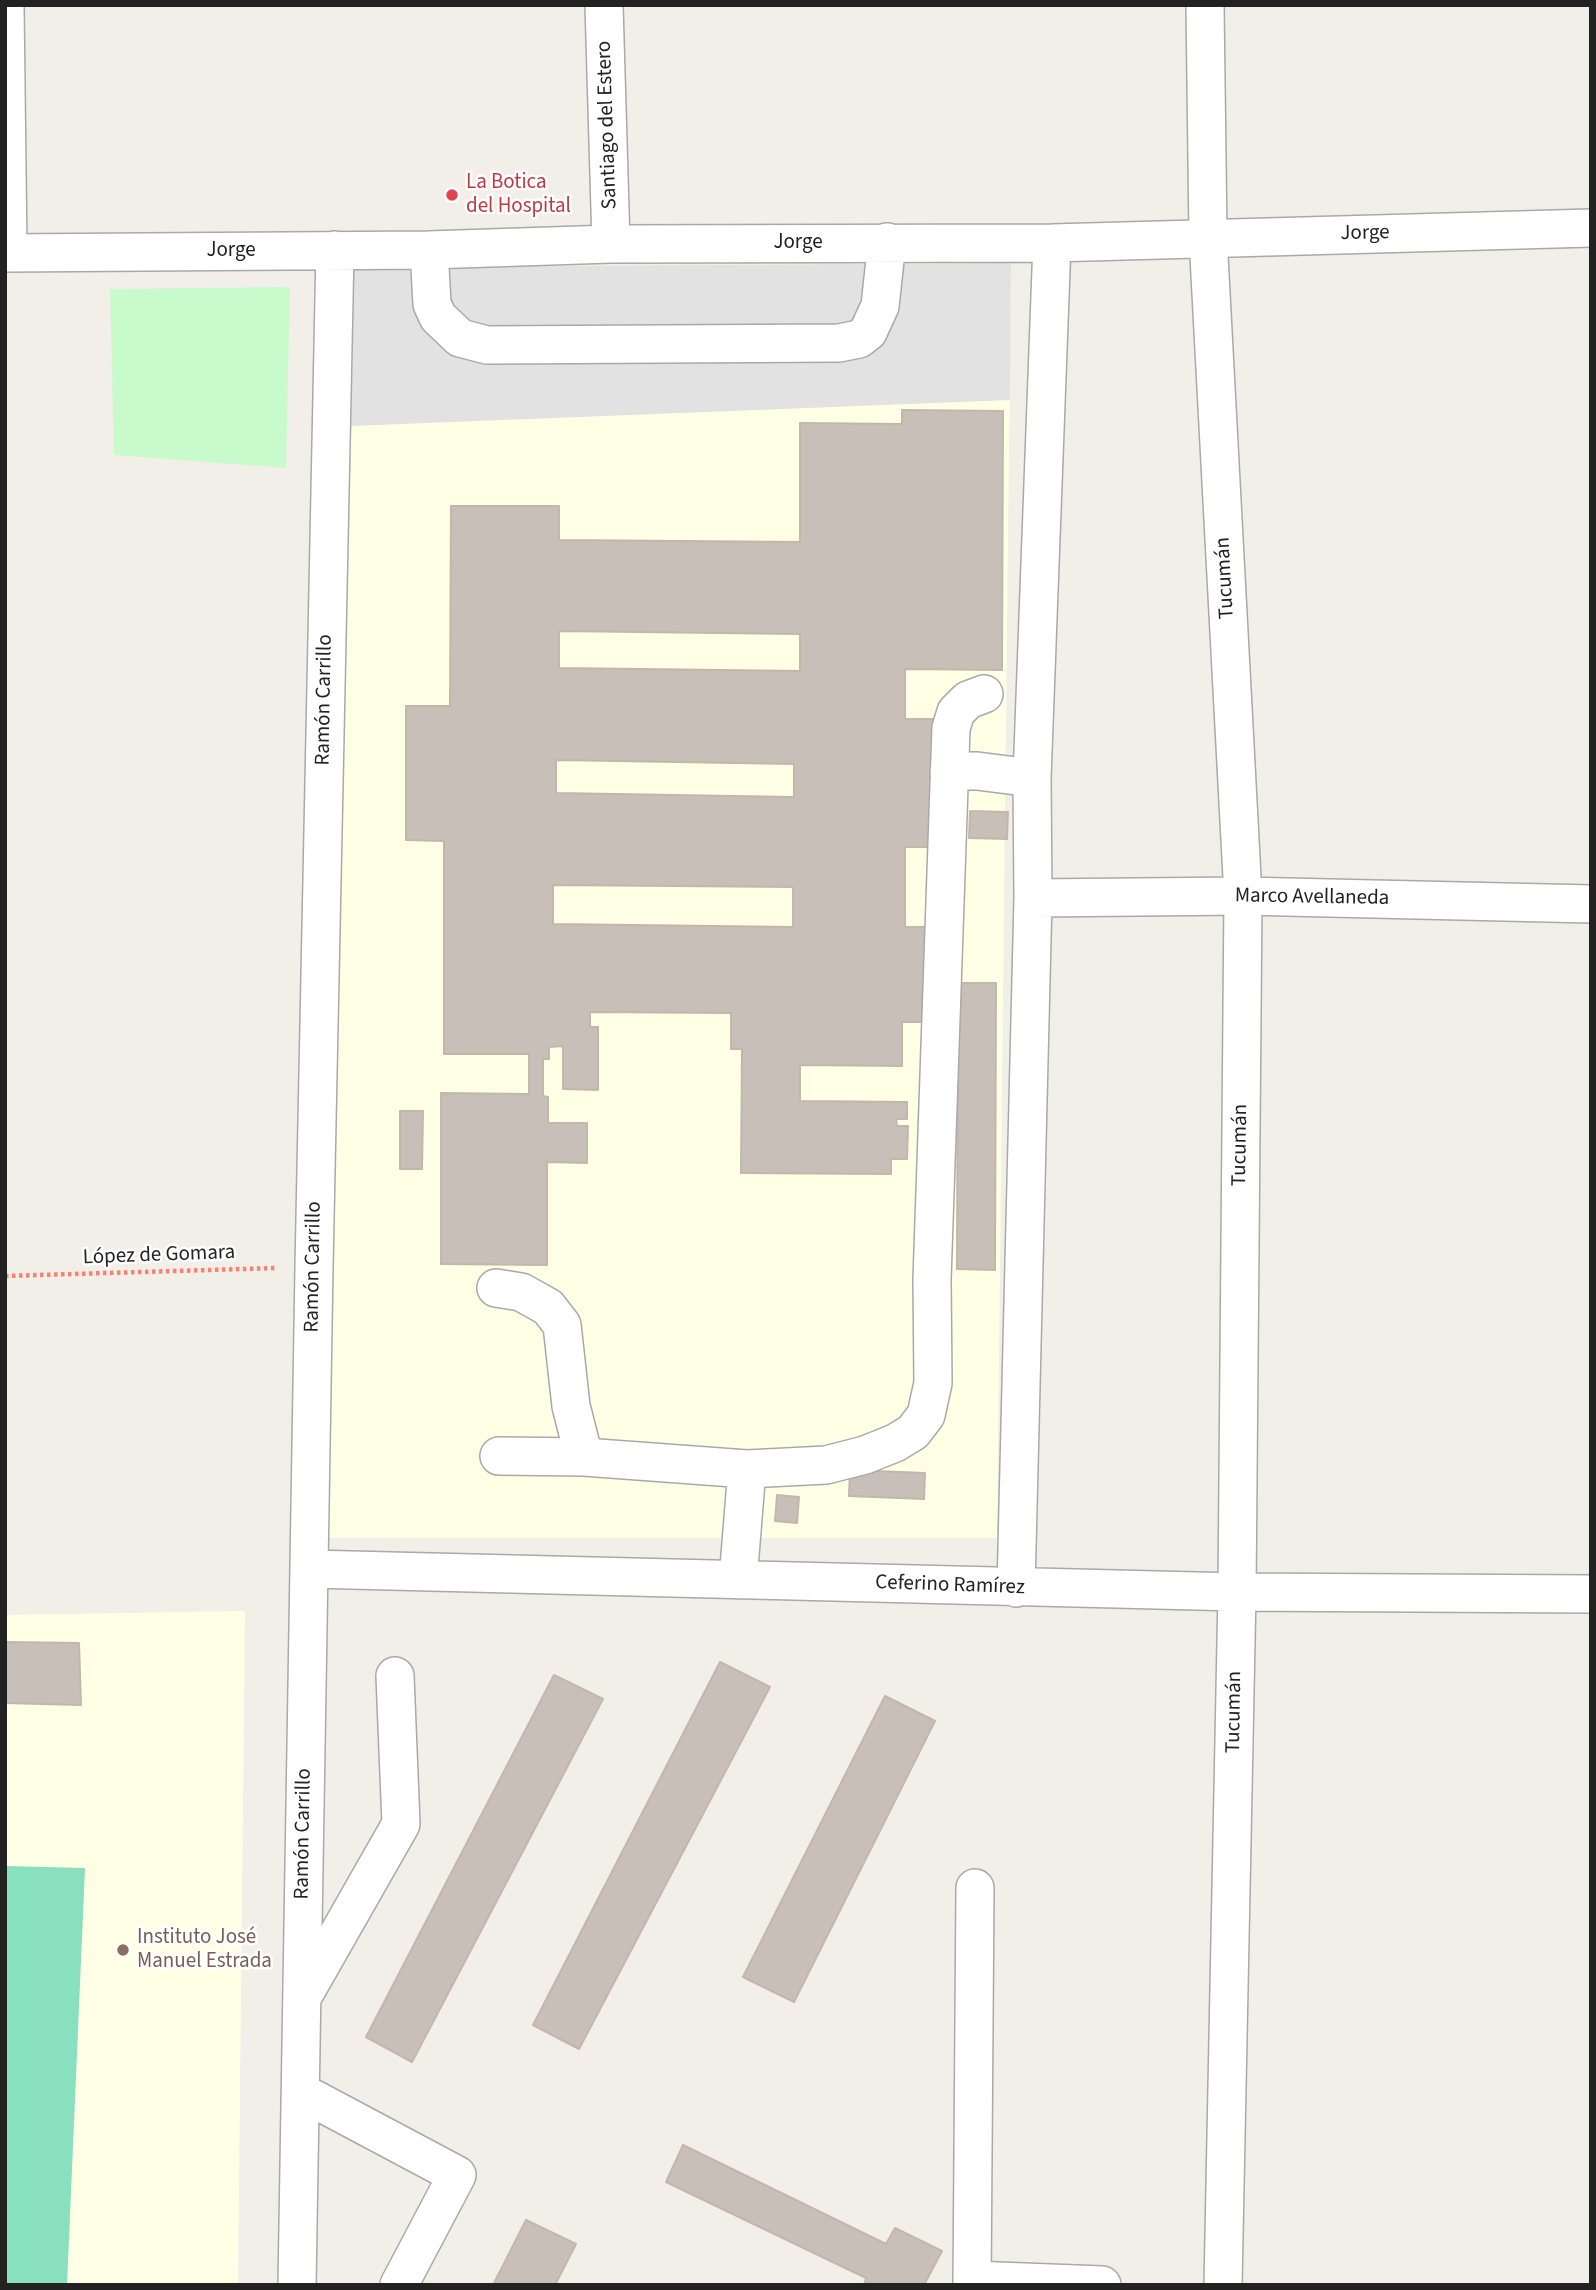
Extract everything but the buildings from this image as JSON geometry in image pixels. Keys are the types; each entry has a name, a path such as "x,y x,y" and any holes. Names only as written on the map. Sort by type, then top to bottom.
{"street":[{"path":"5,5 7,253"},
{"name":"Santiago del Estero","path":"604,5 611,244"},
{"name":"Tucumán","path":"1205,5 1208,237 1243,896 1237,1592 1223,2285"},
{"name":"Jorge","path":"7,253 429,250 611,244 1052,243 1591,228"},
{"path":"429,250 432,304 438,317 460,338 487,345 839,343 859,339 869,332 880,306 887,242"},
{"path":"1016,1588 1033,898 1032,778 1052,243"},
{"name":"Ramón Carrillo","path":"296,2285 335,250"},
{"path":"499,1456 584,1457 747,1469 826,1465 865,1455 895,1443 913,1432 926,1415 933,1370 932,1279 951,728 956,712 968,700 984,694"},
{"path":"949,771 977,771 1032,778"},
{"name":"Marco Avellaneda","path":"1033,898 1243,896 1591,904"},
{"path":"496,1288 521,1292 548,1307 562,1325 571,1406 584,1457"},
{"path":"738,1580 747,1469"},
{"name":"Ceferino Ramírez","path":"310,1569 1016,1588 1591,1594"},
{"path":"301,2000 401,1824 395,1676"},
{"path":"975,1888 972,2283 1102,2285"},
{"path":"301,2092 457,2175 399,2285"}],"path":[{"name":"López de Gomara","path":"5,1276 314,1267"}],"shaded area":[{"path":"1011,263 997,1538 328,1538 354,267"},
{"path":"1011,263 1010,400 351,426 354,267"},
{"name":"Instituto José Manuel Estrada","path":"245,1611 238,2285 5,2285 5,1615"}],"green space":[{"path":"290,287 286,468 114,455 110,289"},
{"path":"5,1866 85,1868 67,2285 5,2285"}],"place":[{"name":"La Botica del Hospital","path":"452,195"},
{"name":"Instituto José Manuel Estrada","path":"123,1950"}]}
